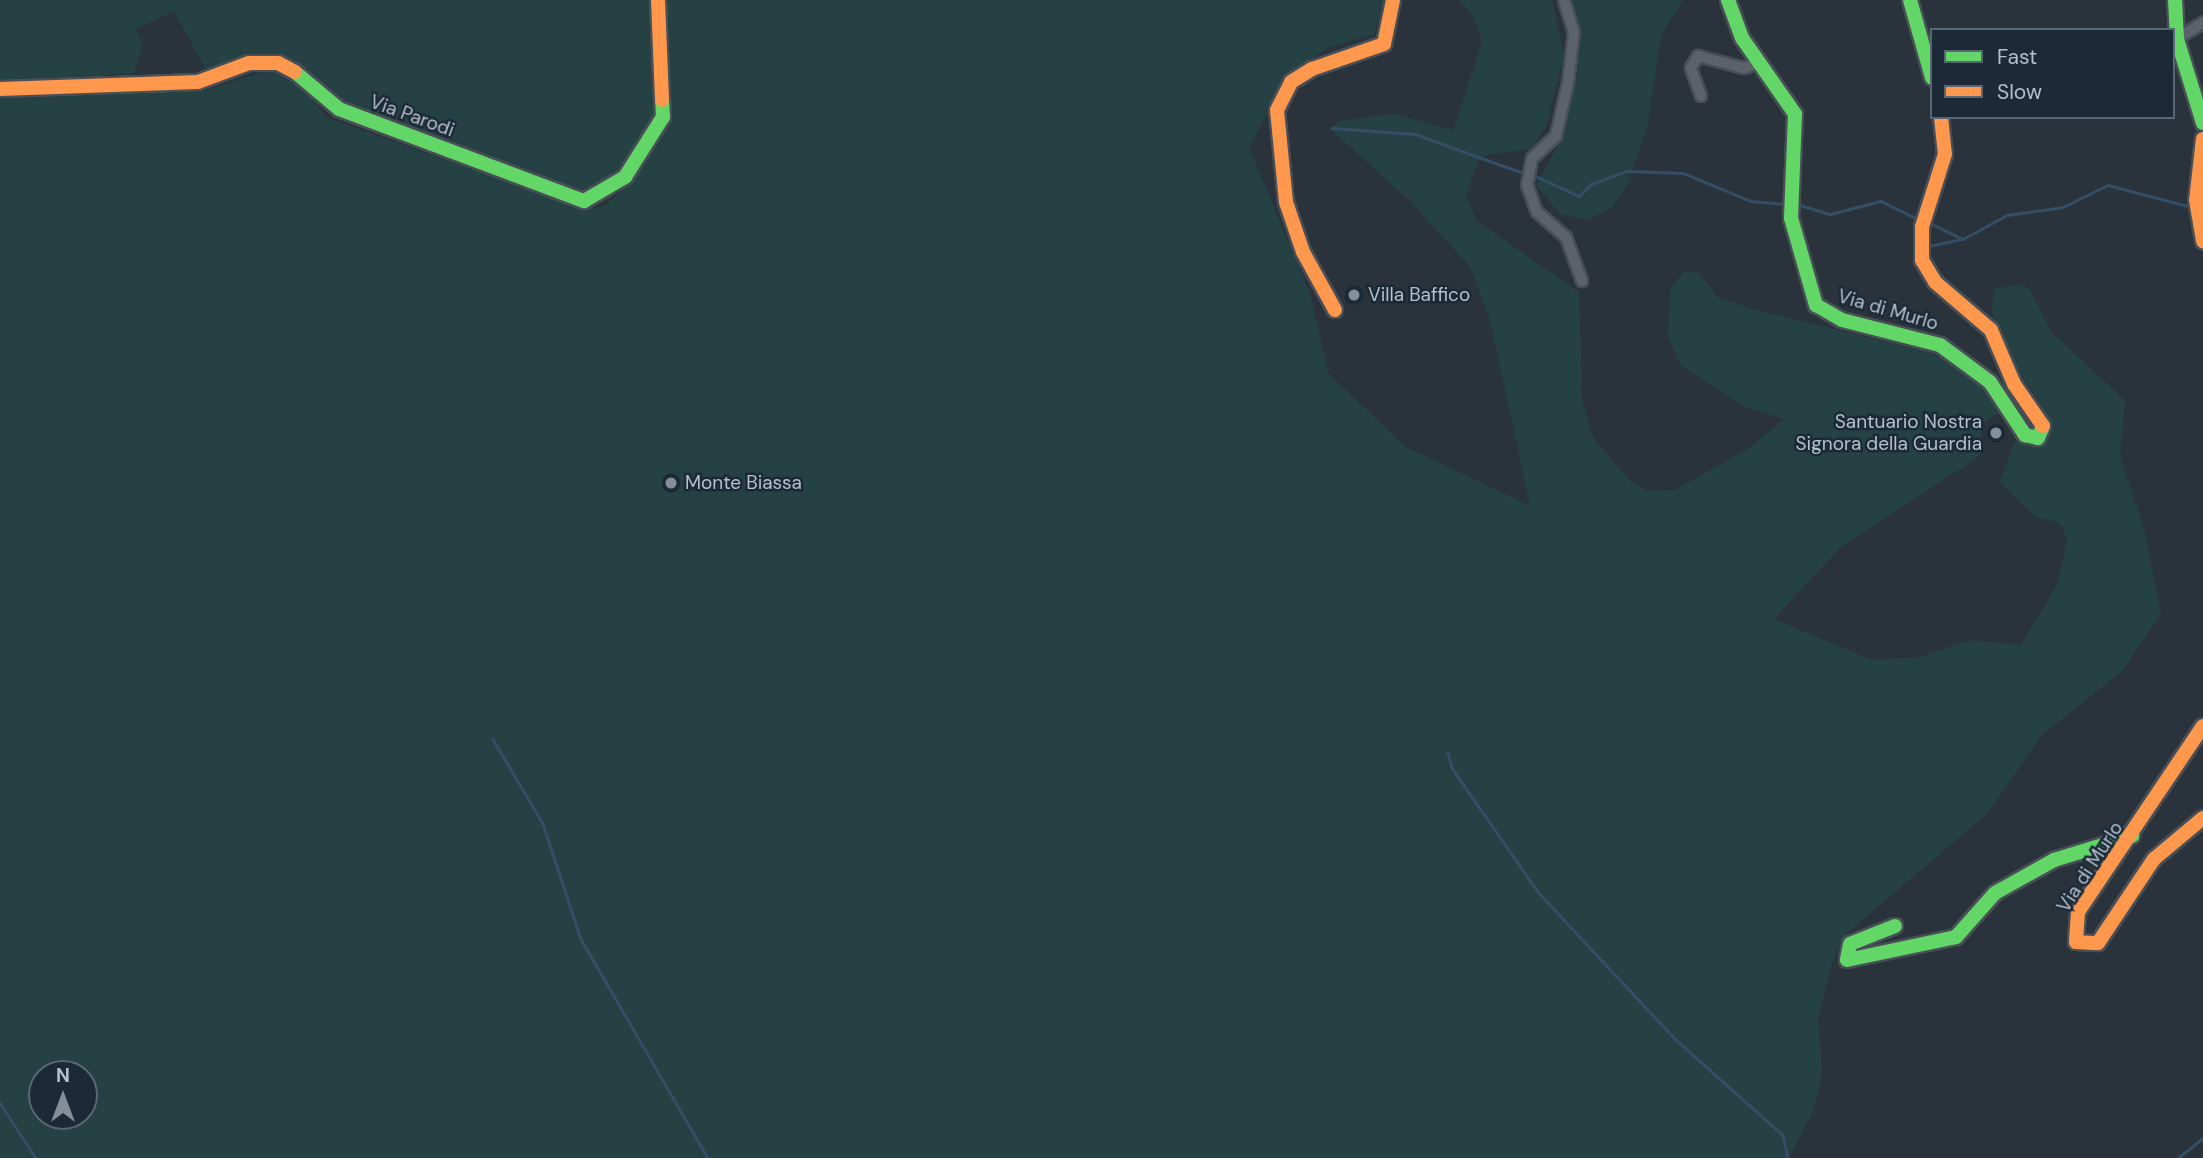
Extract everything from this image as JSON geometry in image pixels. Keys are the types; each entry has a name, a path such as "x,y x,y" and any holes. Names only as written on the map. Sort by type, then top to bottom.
{"street":[{"name":"Via Parodi","path":"0,89 198,82 249,63 278,63 310,81 339,110 584,201 625,177 663,117 658,0"},
{"path":"1335,310 1303,252 1286,202 1275,137 1277,110 1291,82 1312,69 1384,44 1393,0"},
{"path":"1564,0 1574,32 1568,83 1556,136 1532,158 1527,185 1537,212 1566,237 1581,281"},
{"name":"Via di Murlo","path":"1728,0 1755,55 1794,114 1791,218 1816,305 1842,320 1940,345 1990,382 2029,438 2040,436 2044,425 1976,314 1935,282 1920,253 1945,154 1941,119"},
{"path":"1910,0 1930,71"},
{"path":"2175,0 2176,39 2203,123"},
{"path":"2176,39 2203,23"},
{"path":"1701,96 1691,68 1698,56 1744,68 1755,64 1755,55"},
{"path":"2203,139 2196,200 2203,241"},
{"name":"Via di Murlo","path":"2203,726 2074,920 2079,944 2098,943 2154,859 2203,818"},
{"path":"1895,926 1850,944 1847,960 1956,937 1995,893 2054,860 2133,835"}],"green space":[{"path":"0,0 649,0 656,103 652,123 620,171 590,190 573,190 343,107 310,73 280,56 248,57 207,72 174,11 136,29 143,43 134,73 0,84"},
{"path":"663,0 1384,0 1374,34 1327,48 1287,77 1249,147 1310,294 1329,374 1406,447 1530,506 1490,320 1470,267 1409,200 1329,128 1342,120 1395,114 1453,130 1482,41 1473,14 1459,0 1552,0 1564,56 1546,127 1531,149 1480,156 1466,195 1477,221 1579,292 1582,400 1593,437 1629,480 1648,491 1675,490 1749,448 1784,419 1743,406 1680,365 1668,336 1671,286 1685,271 1700,273 1717,297 1752,309 1932,353 1971,377 2002,410 1982,424 1980,456 1840,548 1774,619 1872,660 1920,657 1969,640 2021,645 2058,583 2067,538 2060,523 2036,517 1999,482 2015,442 2044,441 2053,424 2013,362 1992,312 1994,289 2020,284 2030,289 2052,333 2125,400 2120,456 2144,528 2161,614 2122,671 2041,736 1988,813 1846,934 1832,962 1818,1019 1822,1076 1812,1114 1789,1158 0,1158 0,98 149,86 204,91 269,70 300,86 328,118 587,210 604,206 629,185 669,122"},
{"path":"1571,0 1683,0 1661,35 1647,129 1625,189 1612,208 1586,220 1560,214 1536,185 1561,140 1574,84 1581,35"}],"waterway":[{"path":"1332,128 1415,134 1526,174"},
{"path":"1533,175 1579,196 1591,184 1627,171 1683,173 1751,201 1786,204"},
{"path":"1929,246 1963,239 2007,215 2063,207 2108,185 2192,207"},
{"path":"1800,205 1830,214 1881,201 1920,220"},
{"path":"1932,224 1963,239"},
{"path":"493,739 543,824 581,939 708,1158"},
{"path":"1448,752 1452,768 1539,893 1674,1038 1783,1135 1788,1158"},
{"path":"0,1103 36,1158"},
{"path":"2178,1158 2203,1138"}],"traffic: fast":[{"path":"1728,0 1742,38 1795,114 1791,218 1816,305 1842,320 1940,345 1990,382 2025,435 2038,438 2043,426"},
{"path":"1910,0 1930,71"},
{"path":"2175,0 2177,39 2203,123"},
{"path":"295,72 339,109 584,201 625,177 663,117 662,100"},
{"path":"1895,926 1850,944 1847,960 1956,937 1995,893 2054,860 2132,836"}],"traffic: slow":[{"path":"658,0 662,100"},
{"path":"1335,310 1303,252 1286,202 1277,110 1291,82 1312,69 1384,44 1393,0"},
{"path":"0,89 198,82 249,63 278,63 295,72"},
{"path":"1941,119 1945,154 1922,227 1922,260 1935,282 1991,330 2014,384 2043,426"},
{"path":"2203,139 2196,200 2203,241"},
{"path":"2203,726 2078,912 2076,942 2098,943 2154,859 2203,818"}],"place":[{"name":"Villa Baffico","path":"1354,295"},
{"name":"Santuario Nostra Signora della Guardia","path":"1996,433"},
{"name":"Monte Biassa","path":"671,483"}]}
